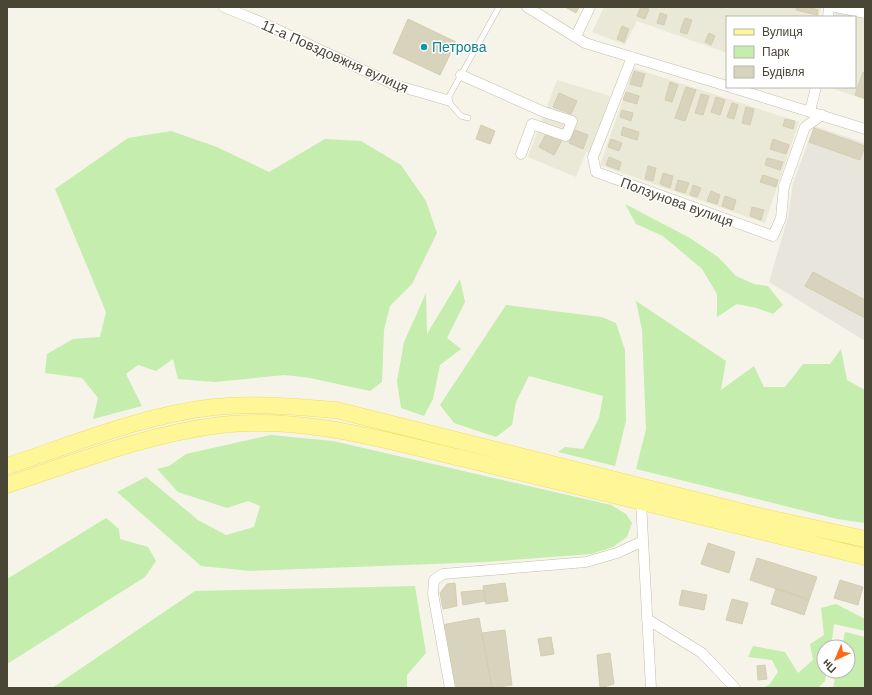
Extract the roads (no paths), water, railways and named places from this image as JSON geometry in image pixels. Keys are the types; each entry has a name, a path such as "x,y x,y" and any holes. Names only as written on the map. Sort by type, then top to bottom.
{"main road":[{"path":"7,466 117,429 157,418 214,407 264,405 336,410 759,516 865,539"},
{"path":"7,485 144,440 184,431 221,425 271,423 328,427 865,557"}],"street":[{"name":"11-а Повздовжня вулиця","path":"224,7 263,23 395,86 448,100"},
{"path":"527,7 576,36 585,43 726,86"},
{"path":"576,36 590,7"},
{"path":"836,7 865,12"},
{"name":"Ползунова вулиця","path":"632,57 593,157 596,172 773,236 781,218 784,186 805,127 822,115"},
{"path":"461,75 544,112 572,121 566,136 532,124 521,154"},
{"path":"733,88 865,129"},
{"path":"810,111 816,88"},
{"path":"641,502 651,688"},
{"path":"450,688 433,594 434,580 443,574 586,562 617,553 643,541"},
{"path":"647,619 702,653 734,688"}],"lane":[{"path":"468,118 461,116 448,100 499,7"}],"place":[{"name":"Петрова","path":"424,47"}]}
